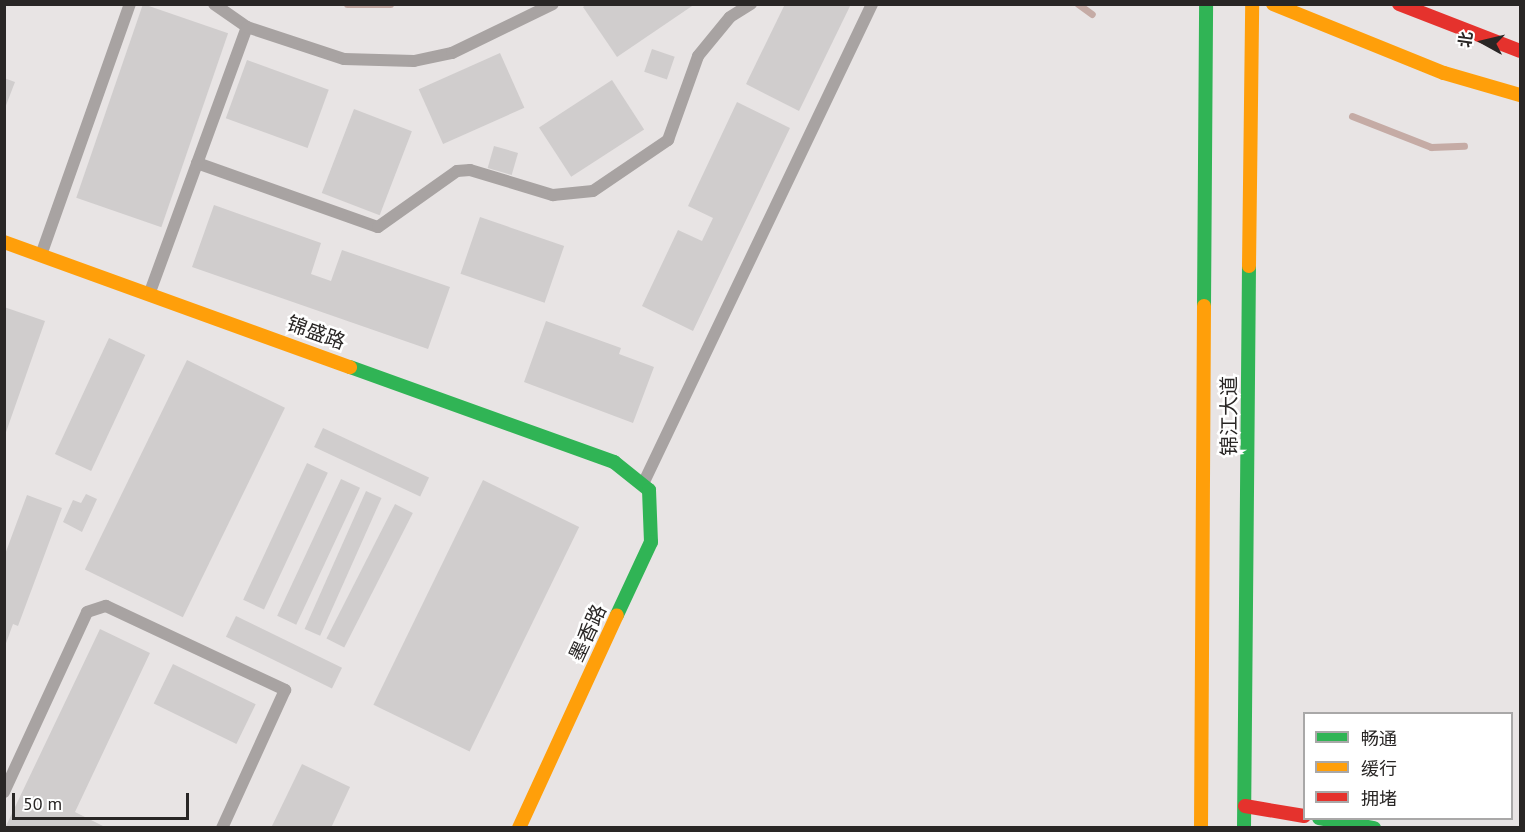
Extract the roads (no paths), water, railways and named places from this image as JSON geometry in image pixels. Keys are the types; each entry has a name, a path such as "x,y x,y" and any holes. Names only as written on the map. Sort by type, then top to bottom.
{"main road":[{"name":"锦江大道","path":"1201,828 1206,4"},
{"name":"锦江大道","path":"1244,828 1251,4"},
{"path":"1273,4 1444,73 1521,95"},
{"path":"1399,4 1521,51"},
{"name":"锦盛路","path":"4,242 614,462 642,485"},
{"name":"墨香路","path":"519,828 651,542 649,490 642,485"},
{"path":"1245,806 1303,816"},
{"path":"1325,820 1374,828"}],"lane":[{"path":"41,255 130,4"},
{"path":"214,4 247,27 344,59 414,61 452,53 525,22 553,4"},
{"path":"197,163 378,227 456,171 470,170 553,195 593,191 668,140 698,56 730,17 751,4"},
{"path":"642,485 872,4"},
{"path":"149,294 247,27"},
{"path":"4,792 87,612 106,606 285,690 222,828"}],"waterway":[{"path":"347,4 390,4"},
{"path":"1078,4 1092,14"},
{"path":"1352,116 1431,147 1464,146"}]}
